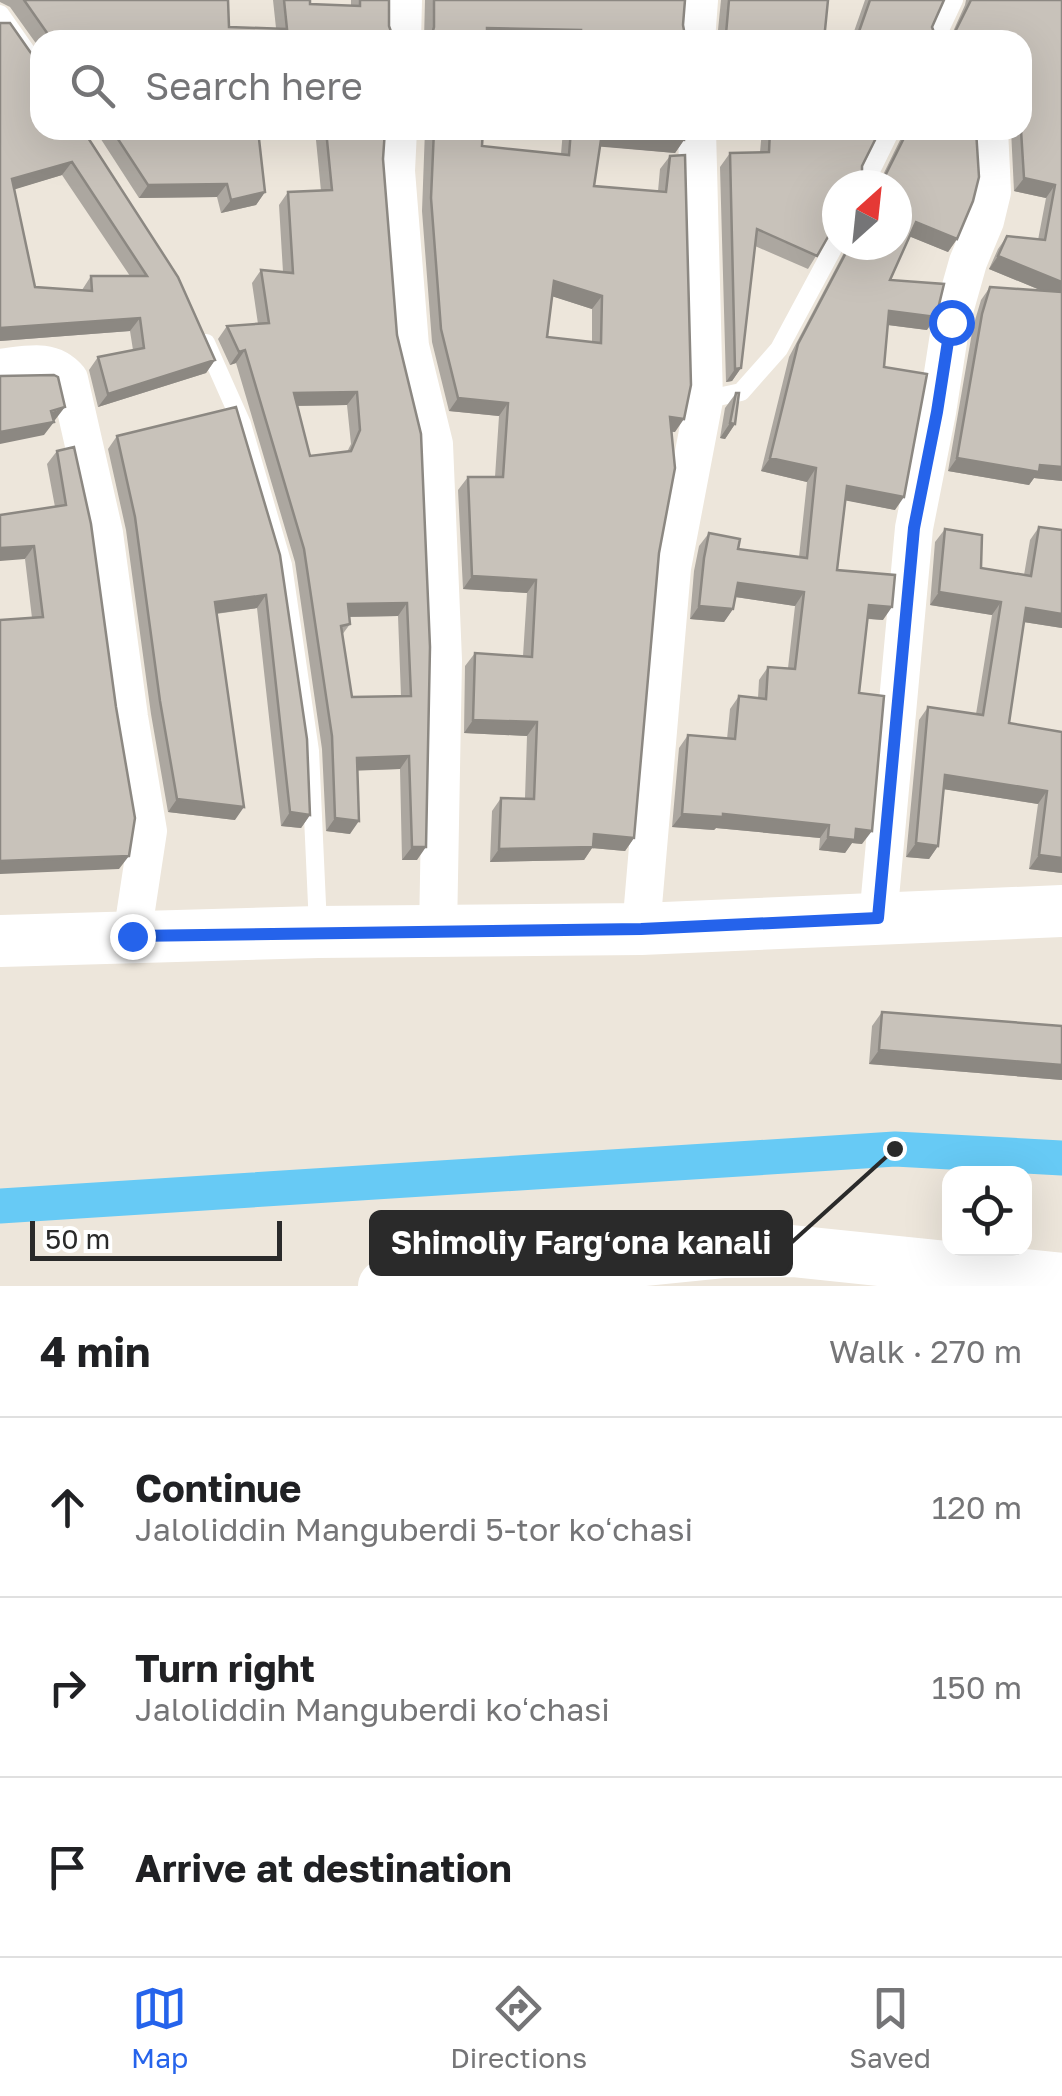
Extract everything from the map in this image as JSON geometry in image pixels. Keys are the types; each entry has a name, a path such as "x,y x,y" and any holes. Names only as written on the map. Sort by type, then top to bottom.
{"main road":[{"path":"0,941 318,932 641,929 1062,911"},
{"path":"384,1286 724,1252 792,1251 1062,1279"}],"street":[{"path":"402,30 403,0"},
{"path":"697,30 699,0"},
{"path":"398,140 396,172 410,346 434,444 443,660 438,932"},
{"path":"641,929 672,568 704,400 697,140"},
{"path":"878,918 914,528 951,322 992,192 990,140"},
{"path":"0,368 54,366 69,379 104,533 148,831 132,936"}],"lane":[{"path":"940,30 954,0"},
{"path":"0,14 30,56"},
{"path":"871,170 886,140"},
{"path":"704,400 741,392 779,349 827,260"},
{"path":"196,320 242,424 282,565 310,750 318,932"}],"building":[{"path":"24,0 228,0 229,27 287,29 284,0 360,6 360,0 389,0 390,30 45,30"},
{"path":"434,0 685,0 684,30 433,30"},
{"path":"729,0 828,0 825,30 726,30"},
{"path":"870,0 944,0 933,30 860,30"},
{"path":"971,0 1062,0 1062,282 998,256 1007,236 1045,240 1055,185 1024,178 1022,140 1032,140 1032,30 956,30"},
{"path":"0,23 10,23 30,52 30,140 89,140 178,277 215,360 108,394 98,357 144,348 140,318 0,328","holes":["72,162 147,276 91,276 92,291 35,287 12,179"]},
{"path":"119,140 259,140 265,192 231,200 227,184 148,185"},
{"path":"327,140 384,140 397,335 421,434 430,647 426,847 412,847 409,756 357,758 359,821 335,818 332,736 304,549 245,350 239,352 227,326 269,323 261,270 293,273 288,192 332,190","holes":["357,392 360,430 351,451 310,456 294,393","407,603 411,696 352,697 341,626 350,624 348,604"]},
{"path":"434,140 482,140 482,146 569,155 570,140 601,140 594,186 666,192 670,156 685,155 691,385 684,419 670,417 675,468 659,553 634,838 594,834 593,847 499,849 501,798 534,799 537,722 473,720 475,653 532,657 536,580 472,576 468,477 503,477 508,403 458,398 441,329 431,198","holes":["554,281 602,296 601,343 547,337"]},
{"path":"770,140 875,140 862,170 822,170 822,247 817,256 757,229 741,368 735,369 730,153 769,152"},
{"path":"903,140 977,140 979,177 957,239 916,222 912,231 912,170 888,170"},
{"path":"842,260 899,260 890,280 944,284 936,317 889,311 884,367 927,374 904,497 847,486 837,570 895,575 892,607 869,605 859,693 884,696 872,831 856,829 855,840 828,837 829,825 723,814 682,814 688,735 735,739 739,696 766,699 768,667 795,669 804,592 738,583 733,609 699,606 709,533 740,539 738,549 807,558 816,468 770,458 798,344"},
{"path":"990,287 1062,292 1062,467 1040,465 1039,472 957,458"},
{"path":"0,376 58,377 65,407 51,411 54,422 0,432"},
{"path":"739,393 735,424 730,423"},
{"path":"236,407 280,555 307,739 310,815 290,812 266,595 215,602 244,807 177,799 135,517 117,436"},
{"path":"74,447 91,524 135,818 129,856 0,861 0,620 43,617 34,546 0,548 0,515 66,505 57,451"},
{"path":"1039,527 1062,530 1062,614 1026,608 1009,723 1062,732 1062,858 1039,855 1047,791 945,775 938,846 916,843 928,707 983,715 1001,602 939,592 945,529 982,535 981,568 1031,576"},
{"path":"882,1012 1062,1026 1062,1065 879,1050"}],"waterway":[{"path":"0,1206 895,1149 1062,1158"}],"place":[{"name":"Shimoliy Fargʻona kanali","path":"895,1149"}],"route":[{"path":"132,936 641,929 878,918 914,528 951,322"}]}
